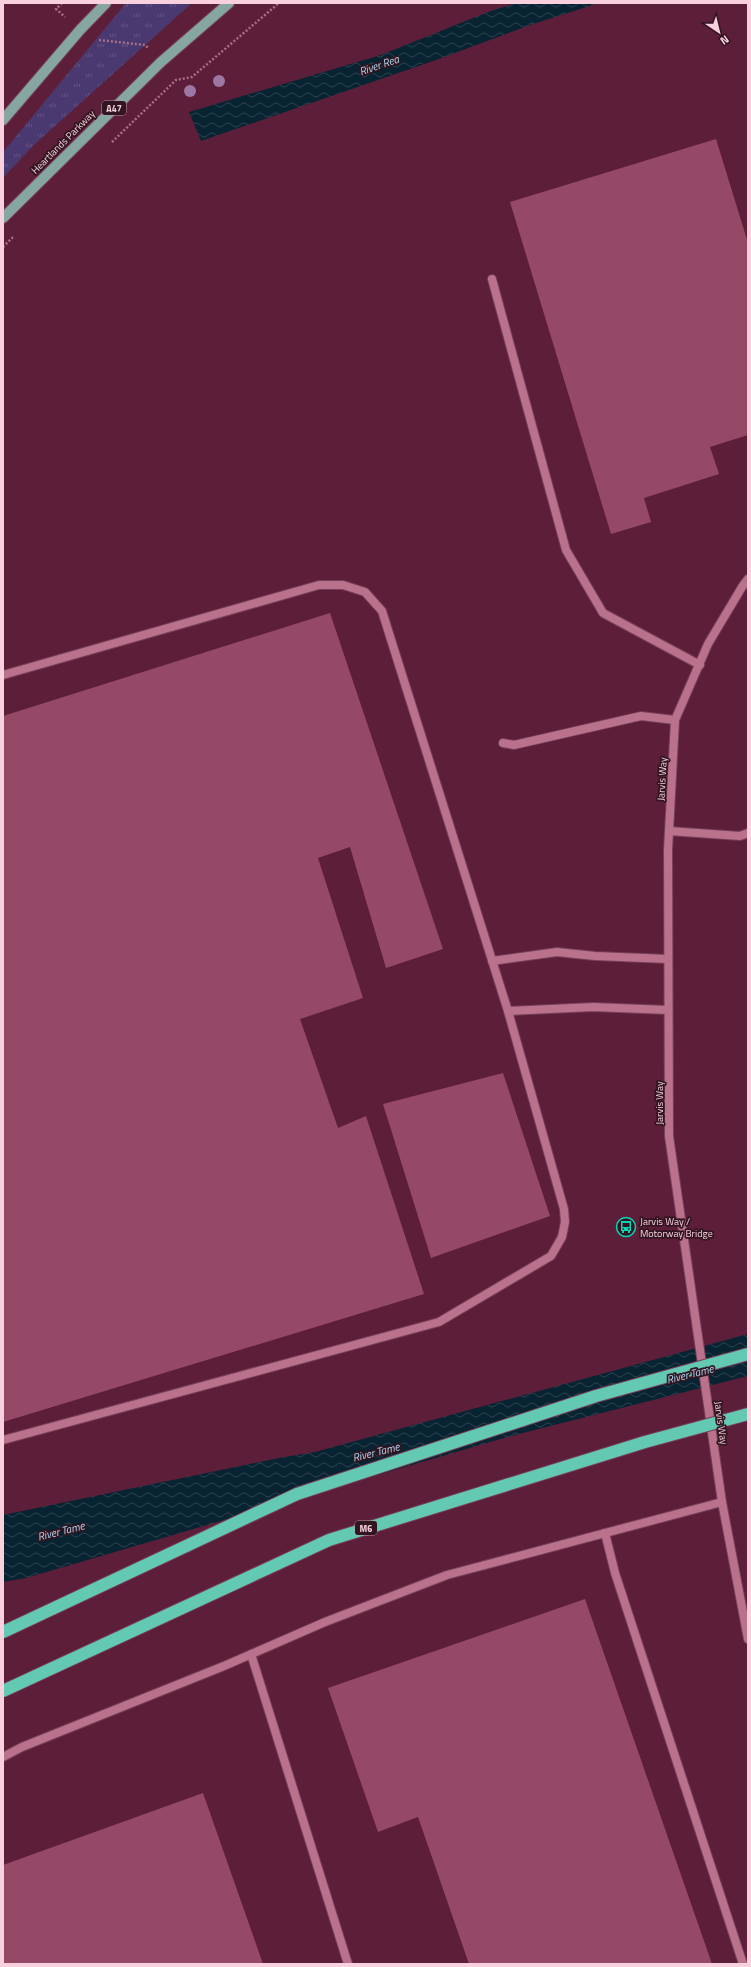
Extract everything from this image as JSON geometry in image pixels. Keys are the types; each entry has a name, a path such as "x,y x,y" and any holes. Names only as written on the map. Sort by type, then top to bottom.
{"highway":[{"path":"3,1632 297,1494 596,1396 748,1354"},
{"name":"M6","path":"3,1691 329,1540 645,1442 748,1414"}],"main road":[{"path":"3,120 80,30 106,3"},
{"name":"Heartlands Parkway","path":"3,218 161,62 229,3"}],"street":[{"path":"492,279 566,550 603,613 700,665"},
{"name":"Jarvis Way","path":"748,580 742,587 708,644 675,720 669,831 668,959 669,1136 722,1502 748,1639"},
{"path":"3,675 319,585 343,585 365,592 382,611 508,1011 564,1209 565,1222 562,1237 551,1256 438,1322 3,1440"},
{"path":"503,743 514,745 641,716 675,720"},
{"path":"669,831 740,836 748,833"},
{"path":"492,961 557,952 595,956 668,959"},
{"path":"508,1011 593,1007 668,1010"},
{"path":"3,1757 22,1747 251,1654 325,1622 447,1576 722,1502"},
{"path":"605,1533 615,1573 743,1964"},
{"path":"251,1654 348,1964"}],"path":[{"path":"62,3 56,9 80,30 97,40 145,45 176,80 192,77 279,3"}],"green space":[{"path":"126,3 192,3 35,144 3,178 3,152"}],"water":[{"name":"River Rea","path":"516,3 599,3 530,25 436,60 201,141 189,112 381,55 488,12"},
{"name":"River Tame","path":"748,1334 748,1376 511,1436 26,1578 3,1582 3,1515 279,1458 315,1452"}],"building":[{"path":"716,139 748,243 748,435 710,447 719,474 644,498 651,522 611,534 510,202"},
{"path":"330,613 443,949 386,968 350,847 318,858 363,998 300,1019 338,1128 366,1116 424,1294 3,1422 3,716"},
{"path":"503,1073 550,1216 431,1258 383,1104"},
{"path":"585,1599 712,1964 469,1964 418,1817 378,1832 328,1688"},
{"path":"203,1793 263,1964 3,1964 3,1865"}],"place":[{"name":"Jarvis Way / Motorway Bridge","path":"626,1227"}]}
